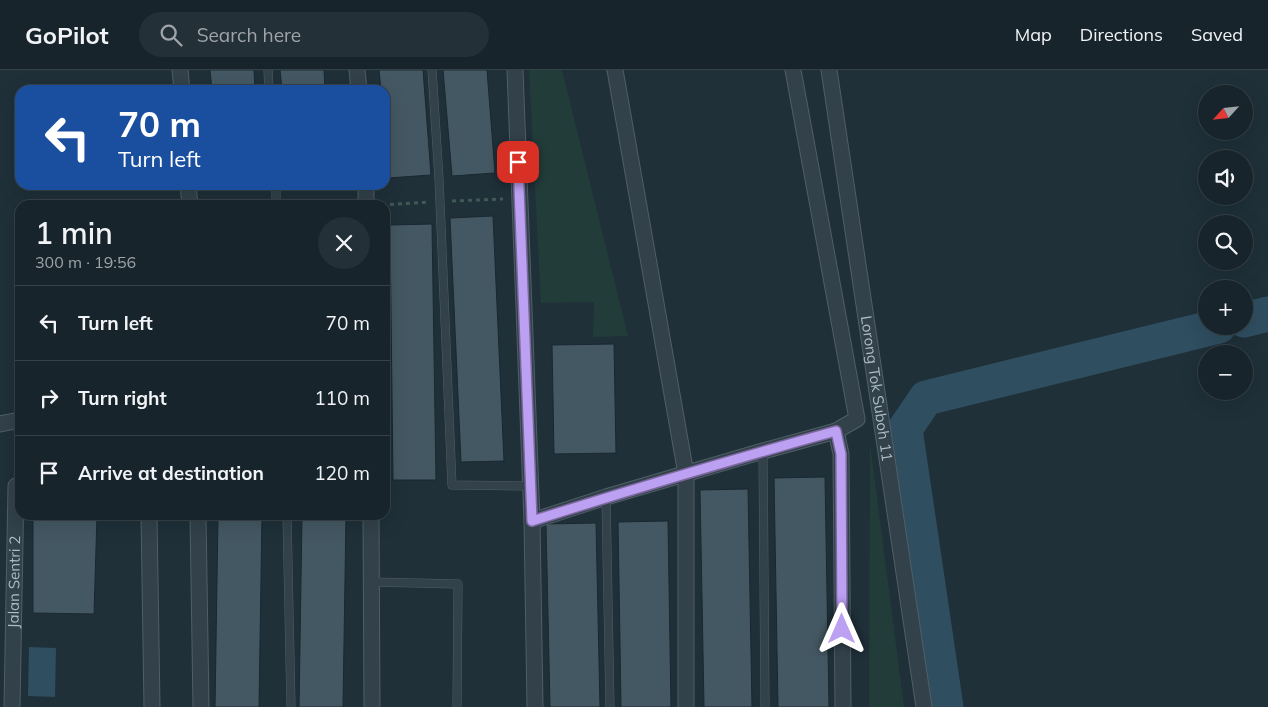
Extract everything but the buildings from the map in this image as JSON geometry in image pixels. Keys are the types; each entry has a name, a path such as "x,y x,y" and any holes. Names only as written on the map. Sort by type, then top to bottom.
{"street":[{"path":"180,70 182,85"},
{"path":"357,70 358,85"},
{"path":"515,70 532,521 534,707"},
{"path":"616,70 686,474 686,707"},
{"path":"532,521 606,497 836,431 857,419 793,70"},
{"name":"Lorong Tok Suboh 11","path":"829,70 924,707"},
{"path":"0,424 15,421"},
{"path":"836,431 841,454 843,707"},
{"name":"Jalan Sentri 2","path":"12,707 15,520"},
{"path":"149,520 152,707"},
{"path":"198,520 201,707"},
{"path":"371,520 372,707"}],"lane":[{"path":"268,70 269,85"},
{"path":"432,70 452,485 530,486"},
{"path":"763,451 766,707"},
{"path":"606,497 610,707"},
{"path":"286,520 291,707"},
{"path":"372,582 458,584 456,707"}],"green space":[{"path":"529,70 562,70 628,336 593,337 594,302 541,303"},
{"path":"870,443 904,707 869,707"}],"water":[{"path":"29,647 56,648 55,697 28,696"}],"waterway":[{"path":"1253,318 1268,314"},
{"path":"946,707 905,429 926,398 1198,331"}],"route":[{"path":"518,162 532,521 606,497 836,431 841,454 842,629"}]}
